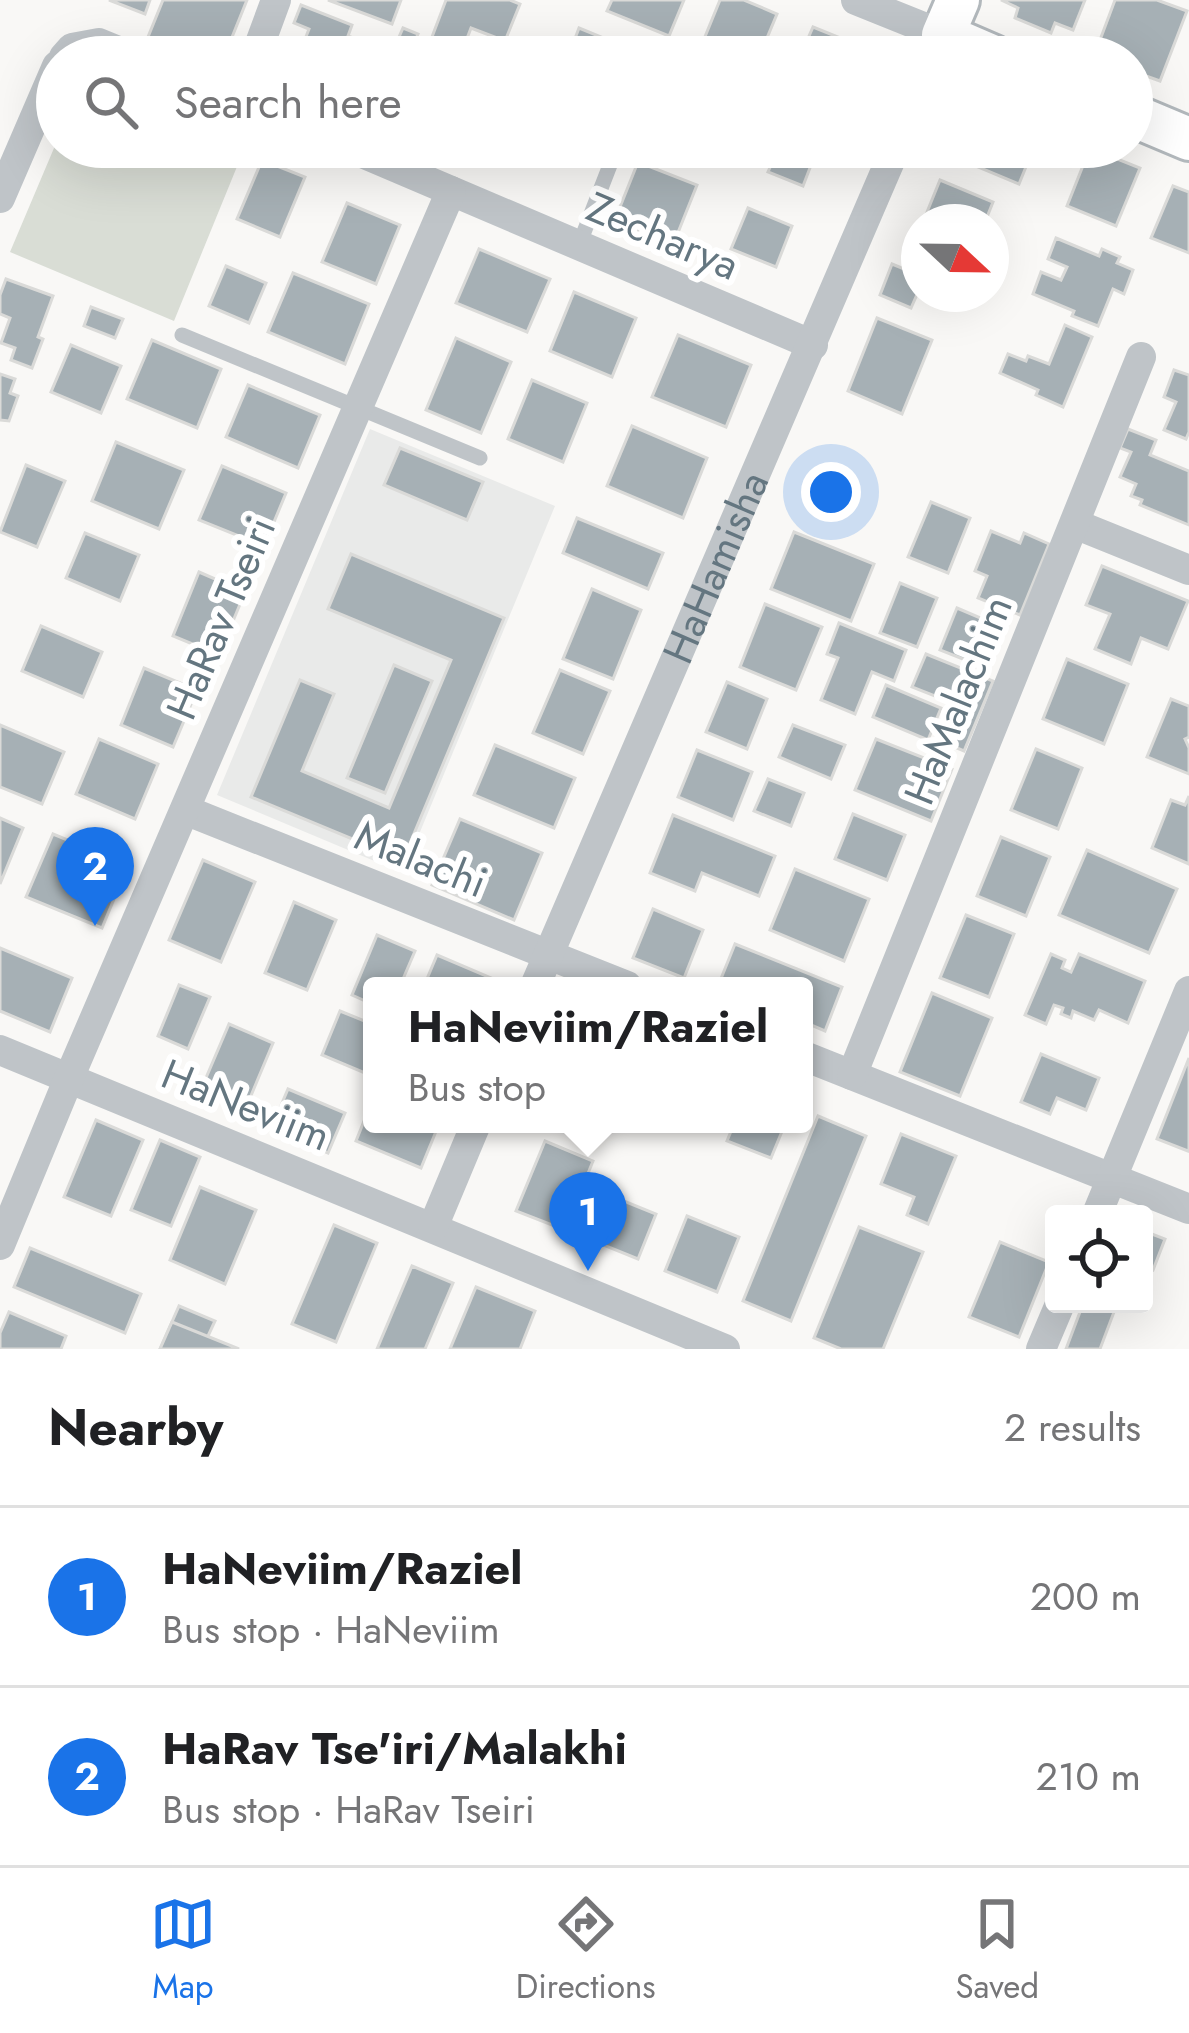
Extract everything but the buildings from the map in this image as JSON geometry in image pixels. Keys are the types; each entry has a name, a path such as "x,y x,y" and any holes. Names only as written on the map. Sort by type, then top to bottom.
{"street":[{"path":"263,36 276,0"},
{"path":"856,0 945,31"},
{"path":"0,198 36,115"},
{"path":"1153,124 1189,140"},
{"name":"Zecharya","path":"397,168 813,345"},
{"name":"HaHamisha","path":"539,977 887,168"},
{"name":"HaRav Tseiri","path":"0,1245 451,191"},
{"name":"HaMalachim","path":"852,1075 1141,357"},
{"path":"1075,524 1189,570"},
{"name":"Malachi","path":"184,809 604,977"},
{"path":"1101,1205 1189,991"},
{"name":"HaNeviim","path":"0,1050 725,1349"},
{"path":"813,1060 1189,1209"},
{"path":"433,1227 472,1133"},
{"path":"1041,1349 1056,1313"}],"lane":[{"path":"579,245 609,168"},
{"path":"182,335 480,458"}],"shaded area":[{"path":"46,168 236,168 174,321 10,252"},
{"path":"370,429 555,506 403,873 217,795"}],"place":[{"name":"HaRav Tse'iri/Malakhi","path":"95,926"},
{"name":"HaNeviim/Raziel","path":"588,1271"}]}
